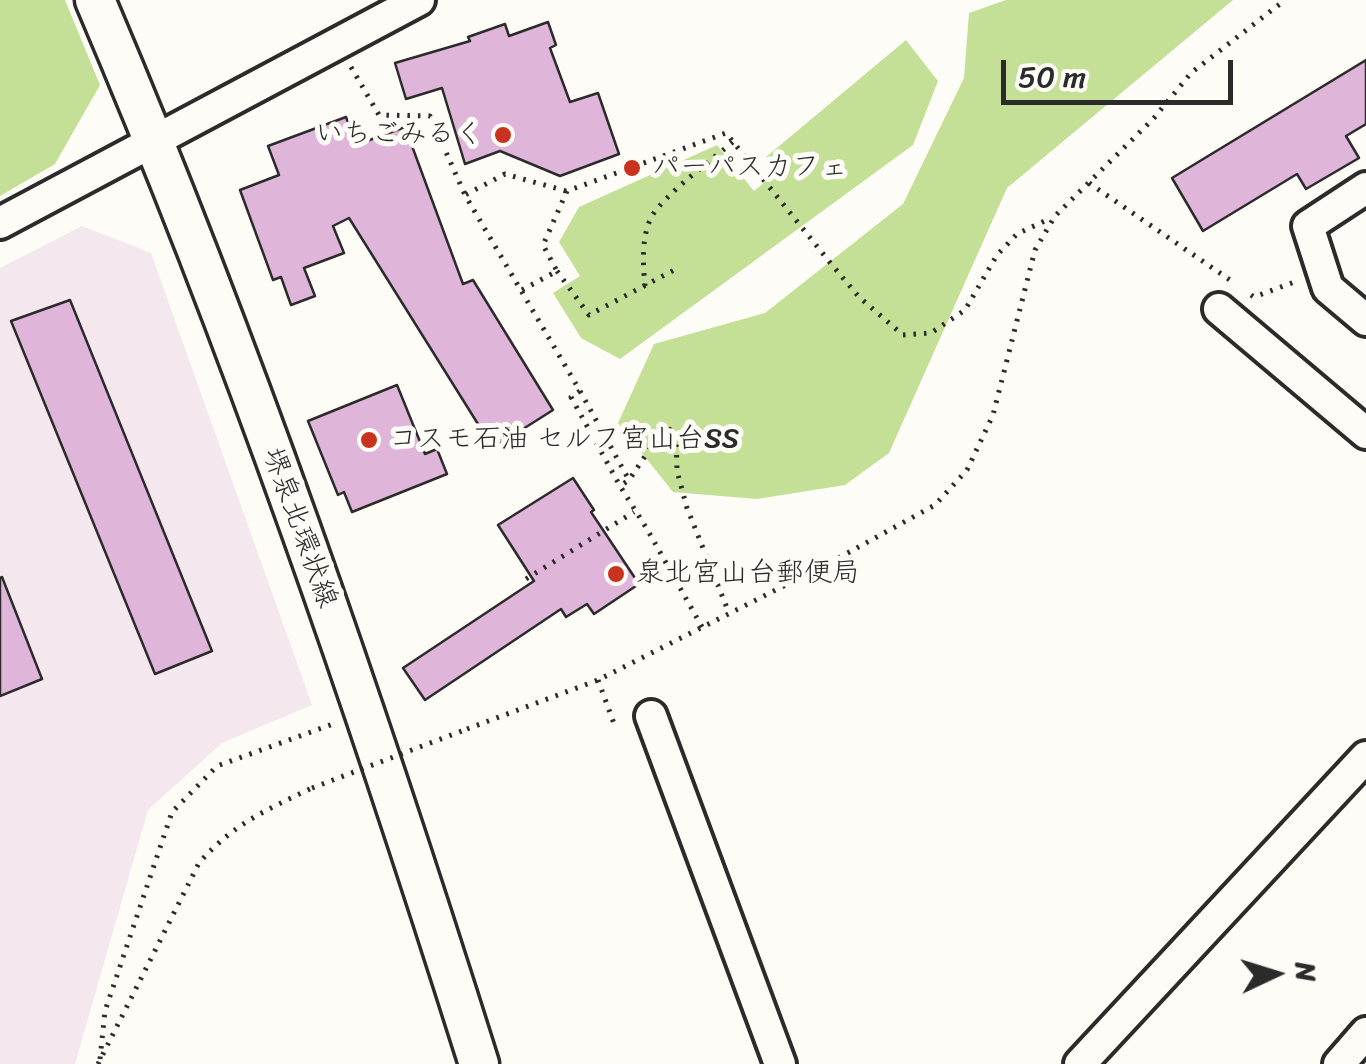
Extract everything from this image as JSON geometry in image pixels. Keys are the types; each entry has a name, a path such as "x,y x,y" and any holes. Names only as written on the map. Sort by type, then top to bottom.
{"main road":[{"name":"堺泉北環状線","path":"95,0 154,139 254,403 350,670 479,1064"}],"street":[{"path":"0,223 419,0"},
{"path":"1366,188 1308,226 1328,288 1366,320"},
{"path":"1219,310 1366,434"},
{"path":"650,716 780,1064"},
{"path":"1080,1064 1366,757"},
{"path":"1339,1064 1366,1034"}],"path":[{"path":"99,1062 200,862 218,840 249,819 312,788 598,680 833,561 935,504 967,470 994,415 1035,250 1055,216 1154,118 1191,74 1285,0"},
{"path":"337,43 379,115 430,116 466,195 629,480"},
{"path":"466,195 505,174 567,191 726,134 859,297 903,336 931,332 965,310 997,255 1016,234 1055,216"},
{"path":"645,286 646,232 653,214 734,142"},
{"path":"1088,183 1254,297 1323,271"},
{"path":"567,191 543,245 589,315 678,268"},
{"path":"522,290 557,271"},
{"path":"580,392 571,397 702,627"},
{"path":"620,486 629,480 664,428 676,431 677,471 687,508 729,613"},
{"path":"526,579 635,512"},
{"path":"598,680 616,729"},
{"path":"99,1062 105,1011 172,812 217,766 336,723"}],"shaded area":[{"path":"82,226 151,253 312,705 222,743 148,810 75,1064 0,1064 0,268"}],"green space":[{"path":"0,0 65,0 100,85 55,164 0,196"},
{"path":"1006,0 1233,0 1007,188 889,453 845,485 757,499 673,492 618,423 654,344 765,313 903,204 964,78 969,13"},
{"path":"906,40 938,81 913,145 620,359 581,338 553,293 580,276 559,242 579,207 717,145 754,191 777,172 766,157"}],"building":[{"path":"548,22 556,45 550,48 570,102 598,93 619,154 560,176 500,151 465,164 442,88 406,99 395,63 470,41 468,37 505,24 509,36"},
{"path":"1366,60 1366,124 1346,136 1359,158 1306,189 1297,174 1203,231 1172,178"},
{"path":"346,117 356,145 405,127 463,284 473,280 553,410 493,448 349,218 333,226 344,253 304,268 315,296 291,305 281,277 273,280 240,190 279,175 268,146"},
{"path":"70,300 212,651 155,674 11,321"},
{"path":"397,385 425,454 437,449 447,474 352,512 344,492 338,495 308,421"},
{"path":"573,478 639,584 594,614 587,604 566,617 561,609 425,700 403,668 534,581 498,525"},
{"path":"0,578 42,679 0,696"}],"place":[{"name":"いちごみるく","path":"503,135"},
{"name":"パーパスカフェ","path":"632,168"},
{"name":"コスモ石油 セルフ宮山台SS","path":"369,440"},
{"name":"泉北宮山台郵便局","path":"616,574"}]}
